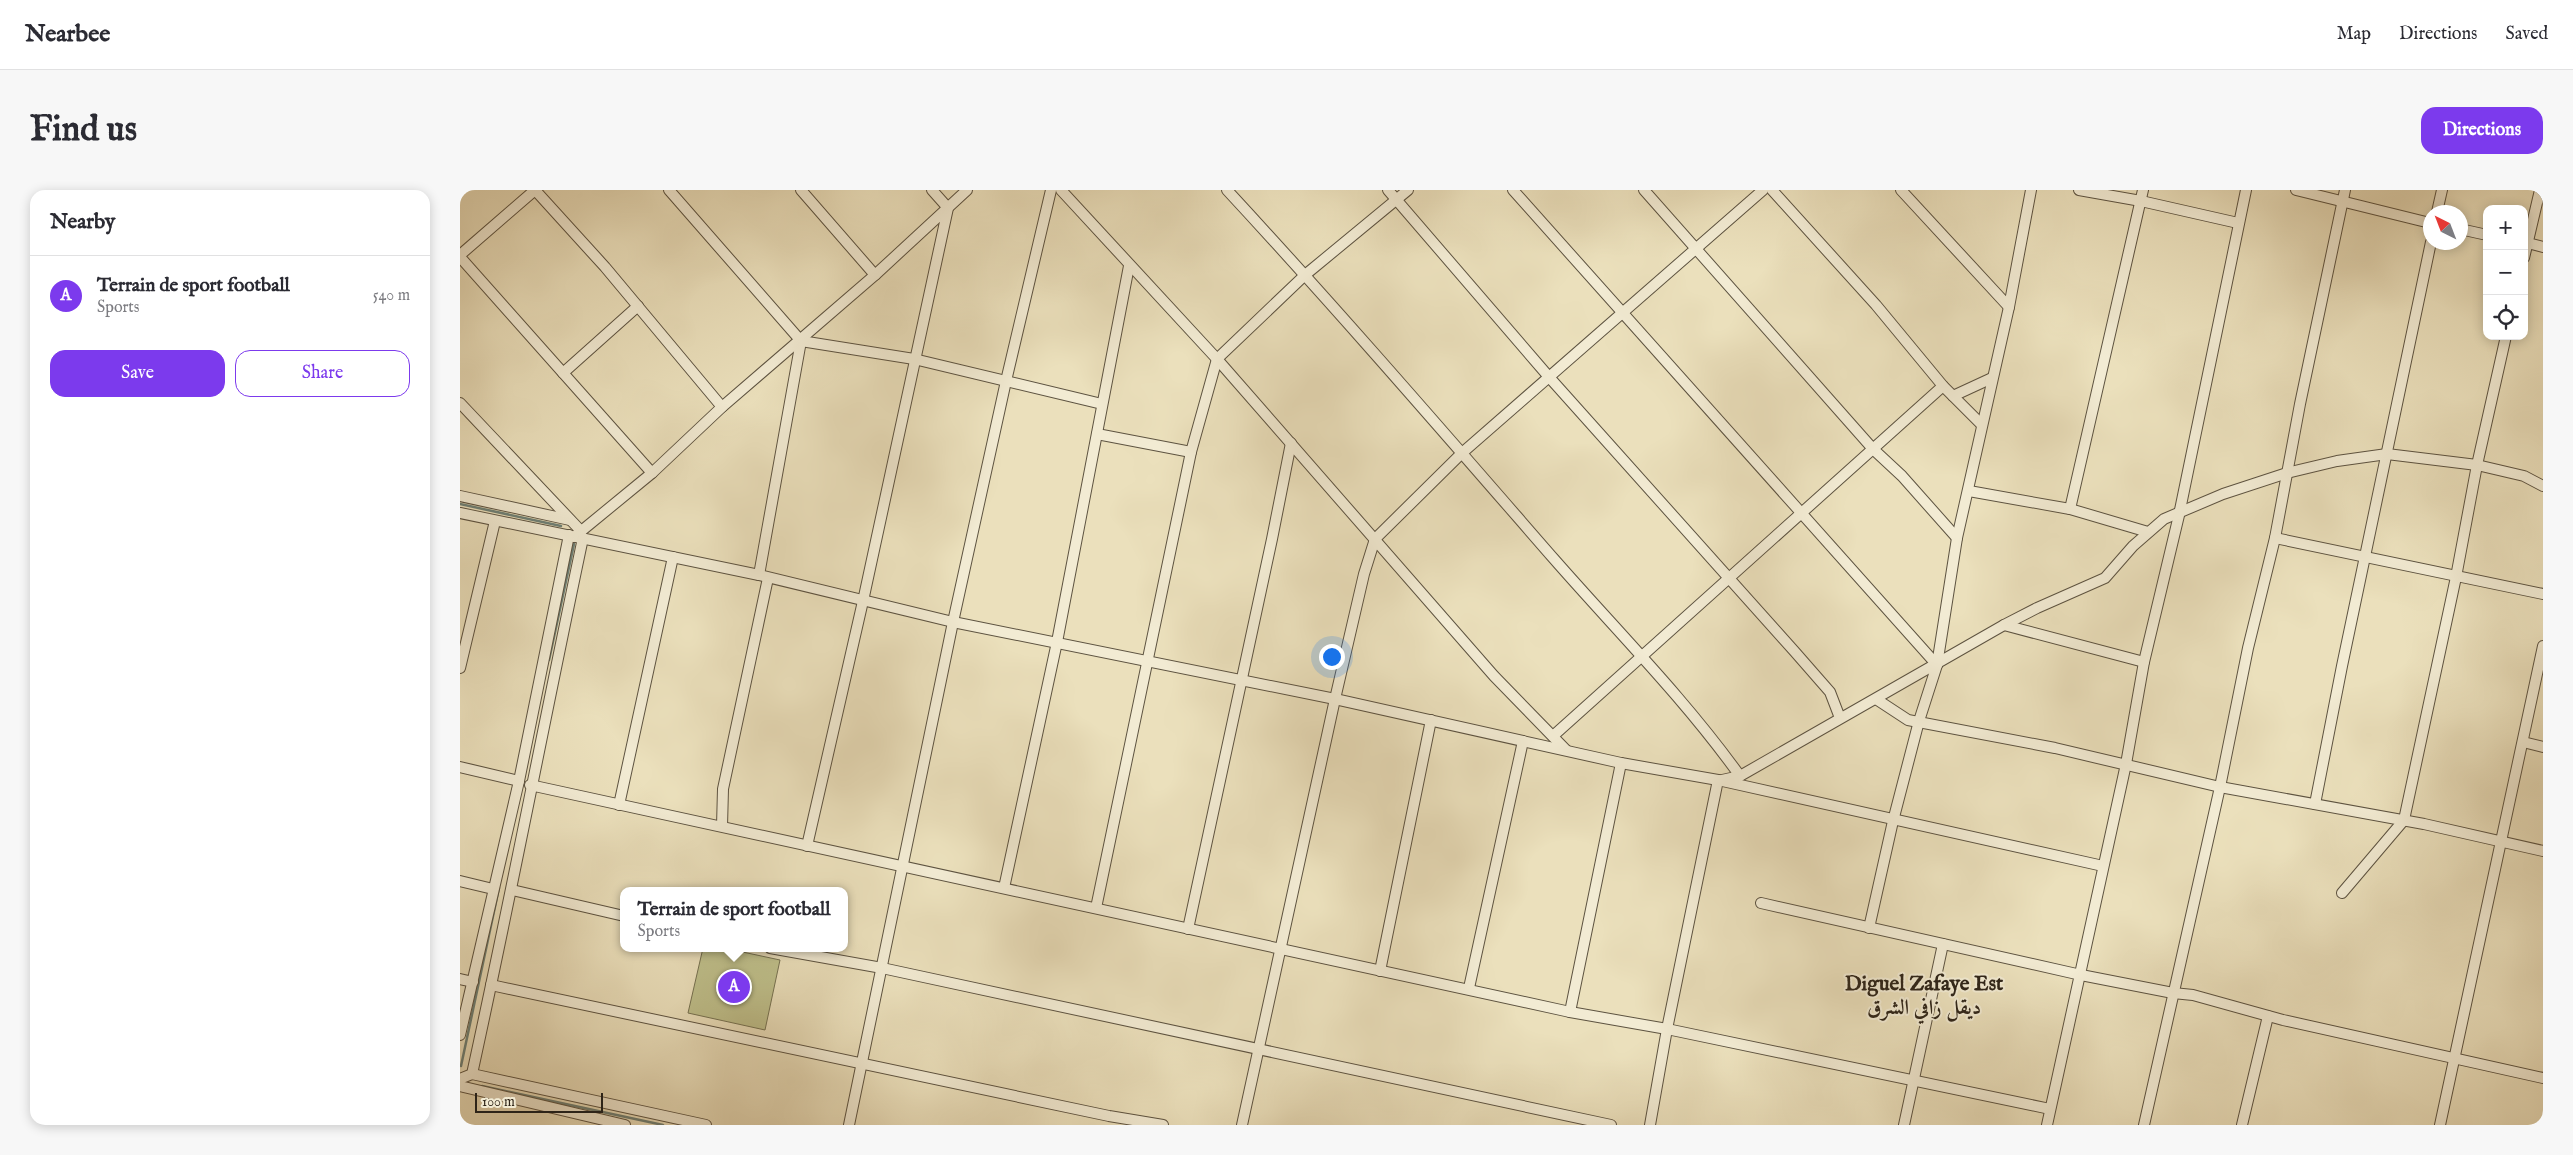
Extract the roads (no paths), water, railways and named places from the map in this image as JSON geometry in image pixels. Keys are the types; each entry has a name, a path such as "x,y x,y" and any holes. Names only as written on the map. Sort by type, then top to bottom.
{"street":[{"path":"652,473 460,256 535,190 638,306 722,407"},
{"path":"669,190 800,341 914,359 1102,404"},
{"path":"801,190 875,276"},
{"path":"932,190 948,208"},
{"path":"460,1035 576,535 652,473 722,407 875,276 967,190"},
{"path":"849,1125 953,622 1006,381 1051,190"},
{"path":"1061,190 1129,266 1217,359 1494,676 1566,750"},
{"path":"1228,190 1462,453 1556,562 1644,656 1705,728 1740,776"},
{"path":"1388,190 1549,378 1730,577 1830,692 1840,718"},
{"path":"1096,908 1146,661 1192,452 1217,359 1305,275 1408,190"},
{"path":"1512,190 1937,665"},
{"path":"1644,190 1873,449 1902,476 1957,538"},
{"path":"1242,1125 1334,699 1364,574 1375,539 1462,453 1763,190"},
{"path":"1772,190 1876,305 1943,386 1981,424"},
{"path":"1901,190 2008,307"},
{"path":"1869,928 1893,821 1919,721 1937,665 1957,538 1969,491 1981,424 2008,307 2031,190"},
{"path":"2079,190 2142,195 2238,223"},
{"path":"2046,1125 2081,975 2126,764 2144,662 2180,510 2246,190"},
{"path":"2296,190 2423,221"},
{"path":"2144,1125 2220,788 2248,648 2275,538 2345,190"},
{"path":"2439,205 2442,190"},
{"path":"2528,235 2540,190"},
{"path":"2070,509 2142,195"},
{"path":"807,846 863,601 948,208"},
{"path":"2468,231 2483,234"},
{"path":"2528,243 2543,246"},
{"path":"2315,804 2429,250"},
{"path":"1004,888 1056,642 1129,266"},
{"path":"563,374 638,306"},
{"path":"2342,893 2404,820 2456,577 2477,465 2505,340"},
{"path":"722,826 722,789 764,576 800,341"},
{"path":"1953,396 1992,378"},
{"path":"1553,736 1943,386"},
{"path":"460,403 570,520 576,535 512,890 472,1074"},
{"path":"1097,434 1192,452"},
{"path":"1188,929 1291,443"},
{"path":"1718,780 1740,776 2004,625 2105,578 2148,532 2164,519 2180,510 2287,473 2337,461 2387,454 2477,465 2524,476 2543,486"},
{"path":"1969,491 2070,509 2148,532"},
{"path":"460,496 570,520"},
{"path":"460,513 576,535 764,576 953,622 1334,699 1621,763 1718,780 1893,821 2103,866"},
{"path":"460,668 495,521"},
{"path":"2275,538 2543,594"},
{"path":"619,805 674,557"},
{"path":"2004,625 2144,662"},
{"path":"2440,1125 2542,652"},
{"path":"1876,699 1908,720 2126,764 2220,788 2404,820 2543,851"},
{"path":"1380,971 1432,720"},
{"path":"1469,988 1523,741"},
{"path":"2523,742 2543,747"},
{"path":"1570,1012 1621,763"},
{"path":"460,767 519,781"},
{"path":"1650,1125 1667,1029 1718,780"},
{"path":"530,785 1380,971 1469,988 1570,1012 1667,1029 2050,1109"},
{"path":"460,881 493,889"},
{"path":"512,890 620,915"},
{"path":"1761,903 2081,975 2173,993 2193,995 2268,1016 2455,1060 2543,1078"},
{"path":"1904,1125 1943,944"},
{"path":"792,952 882,968 1611,1125"},
{"path":"460,979 473,982"},
{"path":"491,985 1109,1116 1163,1125"},
{"path":"2242,1125 2268,1016"},
{"path":"460,1079 472,1074 706,1125"},
{"path":"460,1086 625,1125"}],"waterway":[{"path":"460,504 561,526"},
{"path":"549,660 574,544"},
{"path":"461,1066 499,888"},
{"path":"482,1086 663,1125"}],"place":[{"name":"Terrain de sport football","path":"734,987"}],"district":[{"name":"Diguel Zafaye Est ديقل زافي الشرق","path":"1924,996"}]}
